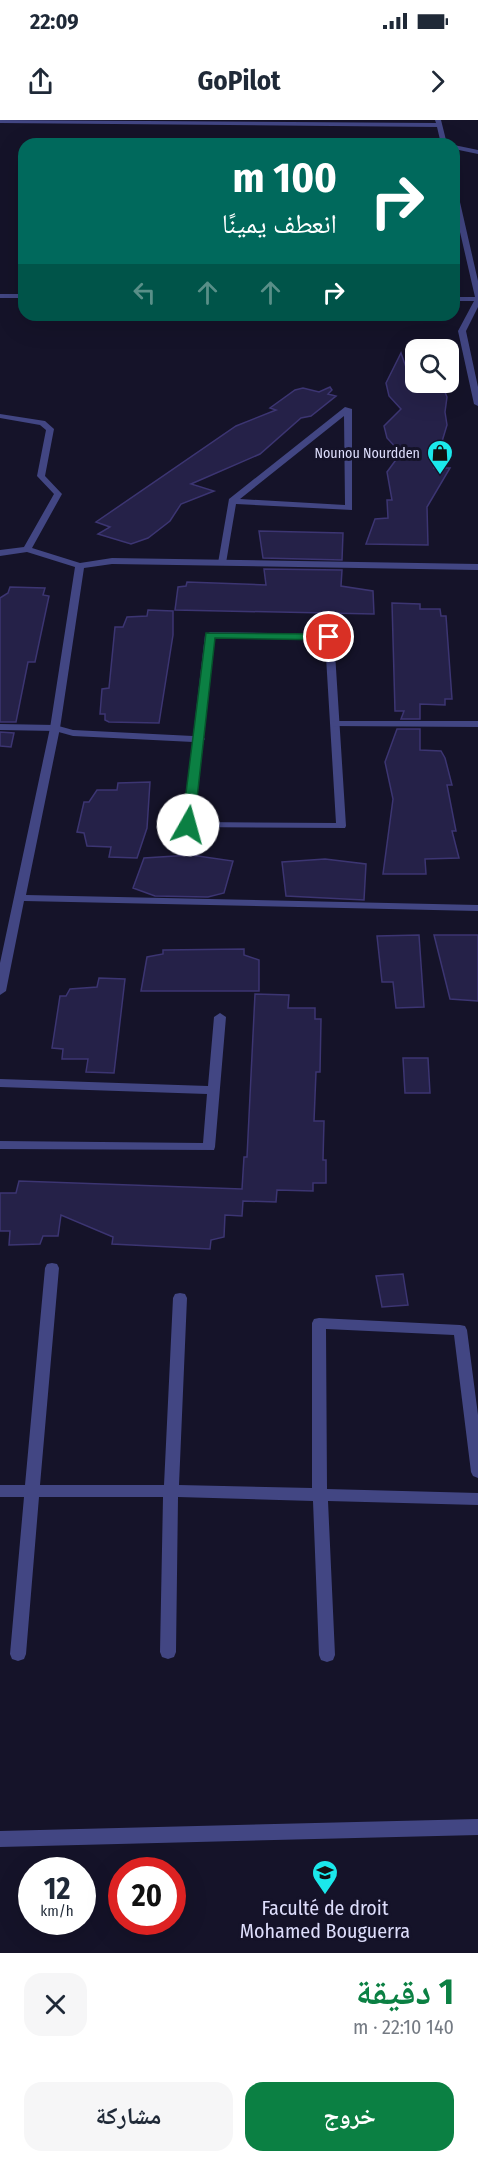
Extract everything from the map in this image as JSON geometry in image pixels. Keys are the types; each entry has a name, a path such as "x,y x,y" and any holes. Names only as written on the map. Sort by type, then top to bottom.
{"street":[{"path":"0,121 439,123 443,138"},
{"path":"460,148 478,152"},
{"path":"460,216 478,298 462,331 478,405"},
{"path":"0,296 18,296"},
{"path":"460,299 478,298"},
{"path":"469,366 478,367"},
{"path":"222,563 231,501 348,410 349,508 231,501"},
{"path":"0,416 42,423 50,429 41,476 58,494 27,549"},
{"path":"0,554 27,549 80,566 112,561 478,567"},
{"path":"0,991 55,728 80,566"},
{"path":"210,635 329,637 341,826 188,825 200,739 210,635"},
{"path":"335,724 478,724"},
{"path":"0,727 55,728 96,735 200,739"},
{"path":"19,898 478,908"},
{"path":"0,1145 209,1147 220,1017"},
{"path":"0,1083 214,1090"},
{"path":"18,1654 52,1268"},
{"path":"168,1652 171,1491 180,1298"},
{"path":"327,1655 320,1494 319,1323 460,1330 478,1472"},
{"path":"0,1491 171,1491 478,1499"},
{"path":"0,1839 478,1827"}],"building":[{"path":"401,353 405,364 405,393 445,393 447,397 445,412 447,425 434,468 450,468 427,507 428,545 366,544 375,519 388,518 387,500 392,500 387,472 401,453 387,438 384,426 401,409 389,396 386,383"},
{"path":"330,387 332,390 328,394 336,396 311,416 301,418 260,454 191,484 214,491 181,504 170,521 148,538 131,544 98,534 110,527 96,522 236,426 276,410 270,408 295,390 303,388 319,392"},
{"path":"259,531 343,533 342,560 263,558"},
{"path":"264,569 342,570 341,586 373,591 374,614 175,610 178,587 186,586 187,582 266,585"},
{"path":"10,587 45,588 43,595 49,596 35,662 28,662 16,722 0,722 0,598 8,593"},
{"path":"392,603 420,604 420,609 440,609 441,616 446,616 452,699 445,699 445,705 420,704 420,719 401,719 404,711 395,711"},
{"path":"148,610 173,611 173,635 159,723 109,722 105,720 105,714 100,714 102,689 109,688 115,627 123,627 127,617 147,616"},
{"path":"397,729 420,729 420,750 441,751 452,785 447,785 456,831 452,831 459,858 425,859 426,874 383,874 393,799 385,762"},
{"path":"0,732 14,733 11,747 0,746"},
{"path":"150,782 147,828 137,858 109,857 111,847 87,846 84,833 77,832 84,802 89,802 97,790 117,790 118,783"},
{"path":"191,855 233,861 224,893 208,897 155,896 133,888 144,858"},
{"path":"325,859 366,864 364,900 286,896 282,862"},
{"path":"419,935 424,1007 396,1008 393,982 382,982 377,936"},
{"path":"434,935 478,935 478,1001 450,999"},
{"path":"244,949 244,955 259,960 259,991 141,991 147,957 163,954 163,950"},
{"path":"99,978 125,979 114,1073 86,1072 88,1059 62,1059 63,1049 52,1048 60,996 66,996 70,989 97,987"},
{"path":"255,994 289,995 288,1008 315,1008 315,1019 321,1019 320,1072 316,1072 314,1121 324,1121 323,1160 326,1160 326,1183 313,1183 313,1191 277,1190 276,1202 243,1201 242,1216 225,1215 224,1237 211,1240 210,1249 112,1244 113,1237 61,1215 58,1236 43,1236 40,1244 9,1245 10,1231 0,1231 0,1193 16,1193 19,1181 242,1189 244,1157 247,1157"},
{"path":"403,1058 428,1058 430,1093 405,1093"},
{"path":"403,1274 408,1305 382,1307 376,1276"}],"place":[{"name":"Nounou Nourdden","path":"440,476"},
{"name":"Faculté de droit Mohamed Bouguerra","path":"325,1896"}],"route":[{"path":"188,825 200,739 210,635 329,637"}]}
